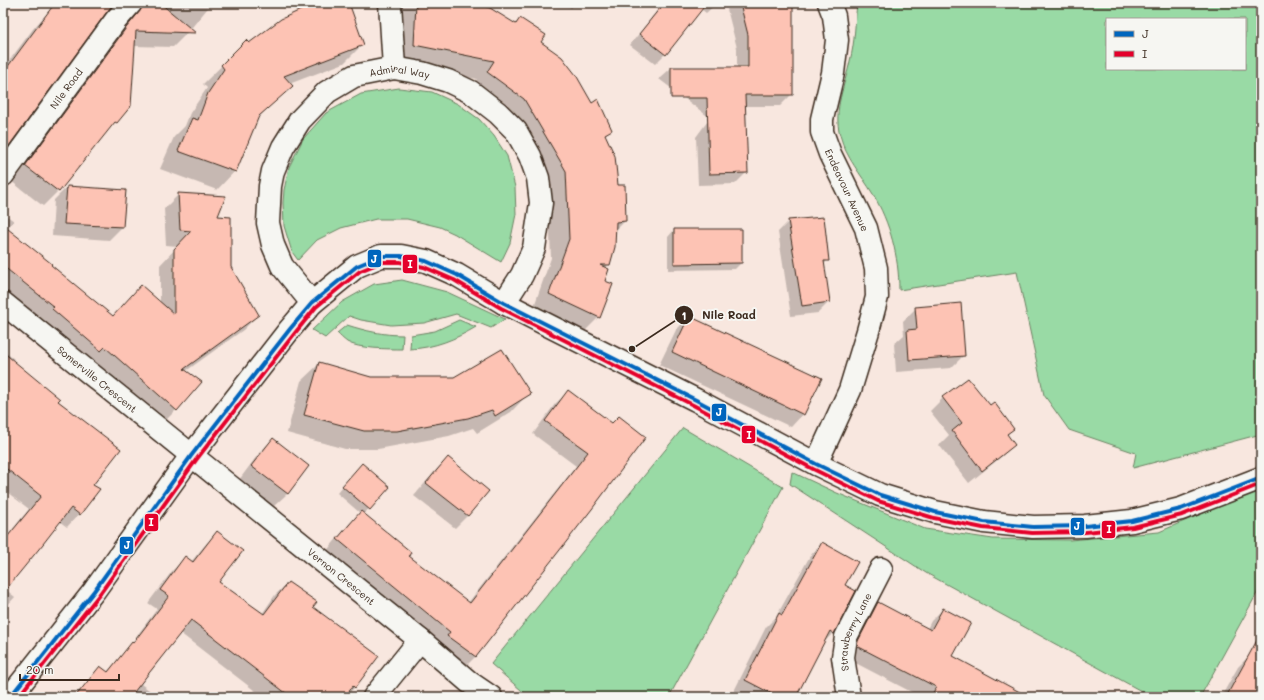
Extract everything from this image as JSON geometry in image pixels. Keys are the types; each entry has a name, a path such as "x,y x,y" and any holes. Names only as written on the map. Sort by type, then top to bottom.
{"street":[{"name":"Nile Road","path":"3,174 116,20 131,3"},
{"path":"390,3 394,68"},
{"name":"Endeavour Avenue","path":"816,464 850,390 877,297 876,268 866,228 833,161 822,132 822,119 833,73 837,40 834,16 829,3"},
{"name":"Admiral Way","path":"312,303 282,266 273,245 268,223 270,186 273,171 283,147 300,120 327,92 354,76 394,68 422,73 448,81 471,92 498,113 516,131 530,156 538,178 541,203 534,248 522,275 504,303"},
{"path":"10,697 94,591 191,456 290,329 312,303 357,266 381,256 401,256 426,261 457,275 504,303 696,400 816,464 880,495 935,512 984,522 1033,527 1085,526 1132,521 1181,509 1261,478"},
{"name":"Somerville Crescent","path":"3,304 191,456"},
{"name":"Vernon Crescent","path":"191,456 420,640 469,682 491,697"},
{"name":"Strawberry Lane","path":"850,697 843,657 846,636 881,569"},
{"path":"374,697 420,640"}],"green space":[{"path":"857,3 1261,3 1261,434 1133,468 1136,453 1069,430 1044,395 1017,272 899,290 899,277 895,252 889,228 873,194 854,166 846,151 838,126 840,98 852,54"},
{"path":"399,88 432,92 458,104 479,119 494,136 507,156 515,187 516,214 510,243 501,262 455,234 440,227 407,219 376,219 341,228 317,240 298,260 292,252 284,226 284,190 289,167 303,139 326,113 361,94"},
{"path":"402,280 447,292 505,319 491,328 456,314 424,323 391,325 361,320 349,316 325,338 312,330 342,302 374,284"},
{"path":"459,320 476,327 436,345 410,349 411,335 435,331"},
{"path":"347,325 375,332 403,335 402,349 358,346 347,342 337,333"},
{"path":"683,428 783,487 669,697 529,697 491,664"},
{"path":"792,472 837,493 925,529 993,539 1070,540 1159,532 1261,488 1261,586 1200,697 1152,697 926,573 790,484"}],"building":[{"path":"55,3 114,3 6,150 3,148 3,73"},
{"path":"143,3 160,3 196,33 136,31 131,106 117,123 115,122 59,192 25,166 140,11"},
{"path":"316,3 349,3 364,45 284,76 293,86 259,116 236,172 178,151 192,118 198,120 208,93 224,69 221,65 246,40 249,43 281,19"},
{"path":"416,3 474,3 490,8 516,24 520,18 546,35 541,42 562,57 576,75 592,103 598,99 612,130 605,134 615,156 618,185 625,185 626,221 616,222 615,247 610,265 600,265 609,269 605,281 613,284 600,318 549,294 569,239 566,171 524,99 487,72 494,61 414,45"},
{"path":"664,3 707,3 666,55 639,34"},
{"path":"740,3 793,3 793,95 745,95 748,173 709,174 707,98 671,98 671,67 748,67 748,35"},
{"path":"67,186 126,190 123,227 64,224"},
{"path":"178,193 226,196 218,216 231,217 231,267 259,315 184,369 202,382 177,411 105,347 101,351 52,309 54,307 3,266 3,225 113,316 141,285 174,314 174,249 191,231 180,230"},
{"path":"824,217 829,261 824,261 830,302 802,306 788,220"},
{"path":"674,229 742,229 742,263 674,264"},
{"path":"961,303 965,356 909,360 907,330 917,329 915,307"},
{"path":"689,316 822,378 804,415 672,352"},
{"path":"502,349 531,394 495,416 492,410 468,418 397,431 364,431 304,415 319,362 371,377 454,377"},
{"path":"3,352 60,399 58,401 121,449 93,485 100,489 80,515 71,508 3,593 3,542 41,496 3,466"},
{"path":"968,378 990,405 994,402 1014,429 1007,434 1015,445 982,471 952,431 962,423 942,397"},
{"path":"568,390 612,423 619,416 646,437 592,509 476,657 447,636 450,632 337,539 361,511 411,552 409,556 470,603 588,452 545,421"},
{"path":"273,438 309,466 288,494 251,466"},
{"path":"448,457 489,491 468,516 426,483"},
{"path":"362,463 390,487 370,510 342,486"},
{"path":"217,531 243,551 219,582 264,614 288,582 317,602 313,607 379,656 355,688 353,686 345,697 291,697 191,620 134,692 140,697 75,697 100,666 108,672 132,642 133,643 169,596 160,590 185,556 193,562"},
{"path":"822,542 858,562 845,585 856,591 834,634 830,631 796,697 778,697 745,680 779,613 782,615"},
{"path":"878,602 931,630 943,608 971,623 953,656 1029,697 931,697 936,687 857,646 858,641"},
{"path":"1261,633 1261,697 1226,697"}],"transit line":[{"name":"J","path":"10,697 94,591 191,456 290,329 312,303 357,266 381,256 401,256 426,261 457,275 504,303 696,400 816,464 880,495 935,512 984,522 1033,527 1085,526 1132,521 1181,509 1261,478"},
{"name":"I","path":"18,697 99,595 196,460 316,307 360,271 382,262 400,262 424,267 454,280 501,308 693,405 813,469 878,501 934,518 983,528 1032,533 1086,532 1133,527 1182,515 1261,484"}],"place":[{"name":"Nile Road","path":"632,349"}]}
